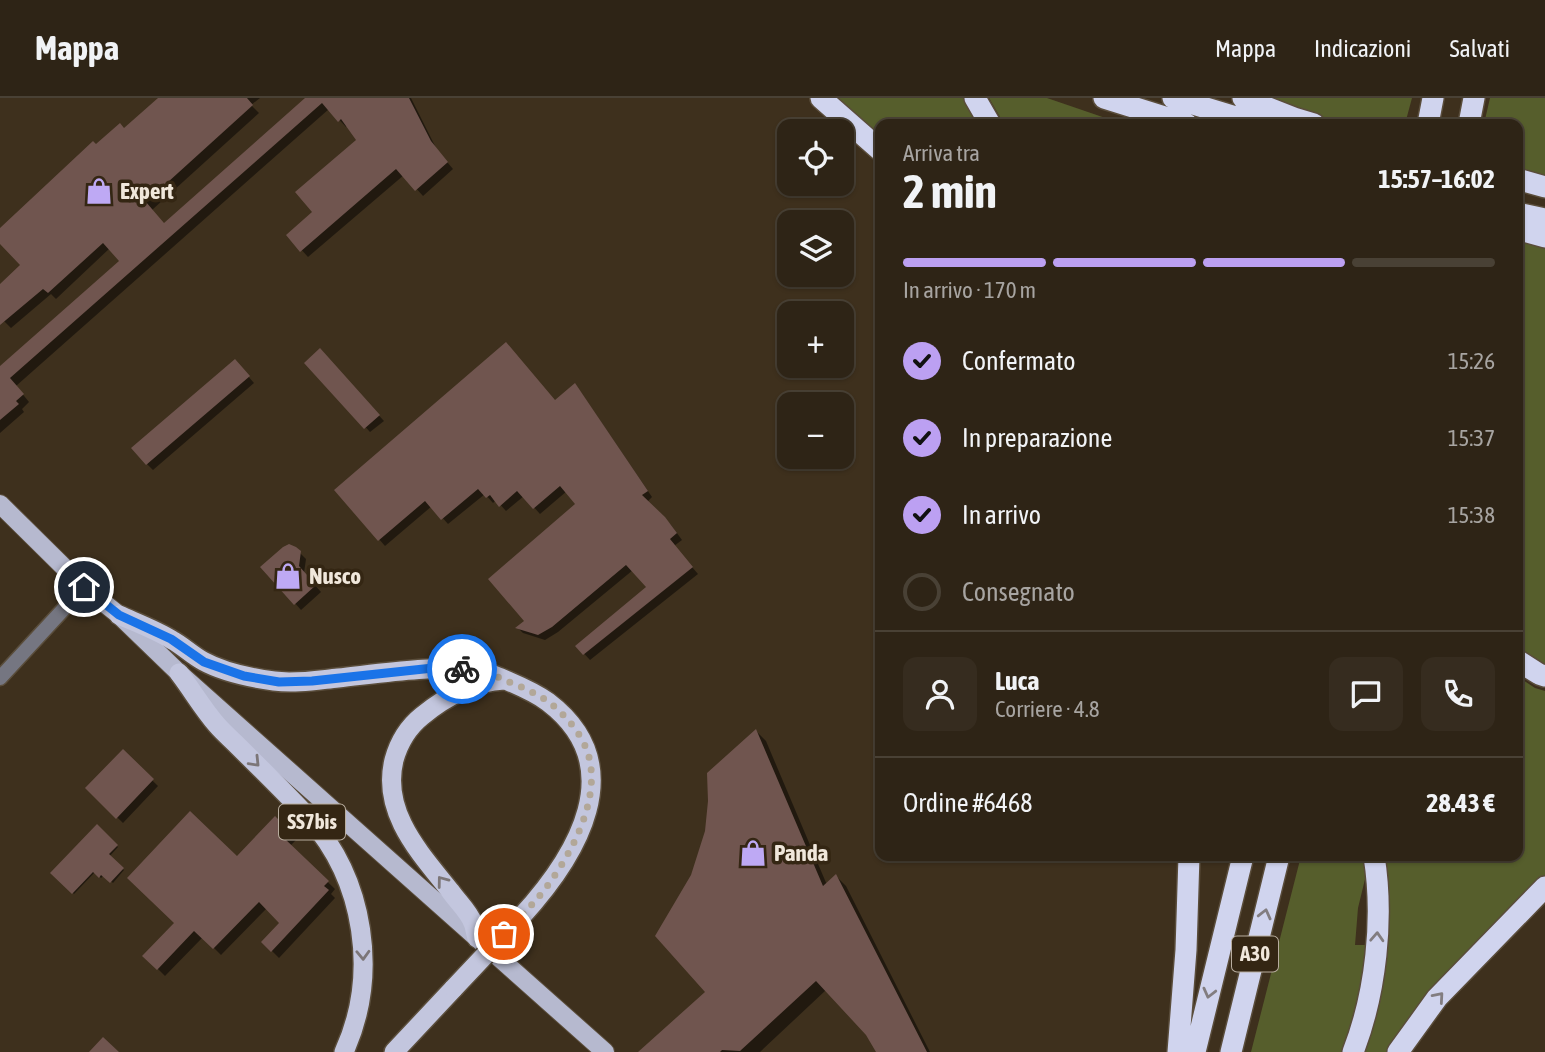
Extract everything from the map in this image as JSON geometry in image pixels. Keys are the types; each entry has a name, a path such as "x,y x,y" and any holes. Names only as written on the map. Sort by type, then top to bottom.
{"highway":[{"path":"821,98 875,146"},
{"path":"1173,98 1242,119"},
{"path":"1243,98 1297,119"},
{"path":"1470,119 1474,98"},
{"path":"1111,100 1164,119"},
{"path":"1111,100 1171,119"},
{"path":"1523,181 1545,187"},
{"path":"1523,193 1545,198"},
{"path":"1523,214 1545,219"},
{"path":"1523,231 1545,237"},
{"name":"SS7bis","path":"119,615 171,639 204,662 244,676 279,682 433,668 480,669 540,696 560,711 576,730 587,749 592,777 586,811 574,843 552,879 521,916 394,1052"},
{"path":"1523,664 1545,676"},
{"name":"SS7bis","path":"179,673 217,725 309,818 344,870 359,919 364,969 360,1009 344,1052"},
{"name":"SS7bis","path":"477,938 472,921 410,839 397,814 391,785 393,764 399,743 414,722 436,704 487,681 505,680"},
{"path":"1178,1052 1186,950 1189,861"},
{"name":"A30","path":"1195,1052 1242,861"},
{"name":"A30","path":"1231,1052 1278,861"},
{"path":"1353,1052 1369,998 1376,951 1378,910 1374,861"},
{"path":"1398,1052 1437,998 1545,887"}],"main road":[{"name":"SS7bis","path":"0,504 84,587 119,615 179,673 605,1052"}],"street":[{"path":"0,678 84,587"}],"green space":[{"path":"833,98 965,98 980,119 875,119 875,135"},
{"path":"989,98 1047,98 1108,119 1001,119"},
{"path":"1256,98 1412,98 1406,119 1317,119"},
{"path":"1490,98 1545,98 1545,181 1523,176 1523,119 1485,119"},
{"path":"1523,242 1545,247 1545,670 1523,659"},
{"path":"1523,680 1545,691 1545,884 1393,1052 1363,1052 1382,861 1523,861"},
{"path":"1300,861 1365,861 1366,875 1358,908 1355,945 1368,945 1364,981 1344,1052 1251,1052"}],"building":[{"path":"158,98 247,98 253,105 146,202 164,223 305,98 409,98 431,141 448,162 415,191 396,169 300,252 286,235 312,212 295,192 356,140 341,119 338,122 322,103 10,378 24,394 16,401 19,404 0,420 0,366 119,261 103,243 48,293 43,289 0,325 0,284 20,265 0,244 0,228 93,141 96,144 120,123 124,128"},
{"path":"506,342 555,400 575,383 648,491 642,495 677,533 670,539 693,567 583,655 575,646 646,587 626,565 552,627 538,635 515,628 524,621 488,579 575,504 560,486 533,509 517,491 499,507 490,495 486,498 478,489 441,520 425,501 378,541 334,490"},
{"path":"320,348 380,415 364,429 304,363"},
{"path":"235,359 250,376 146,465 131,448"},
{"name":"Nusco","path":"289,544 301,551 299,566 316,585 294,605 260,567"},
{"path":"756,729 823,886 836,874 927,1052 876,1052 866,1035 816,981 740,1051 638,1052 705,992 655,936 691,875 705,831 707,773"},
{"path":"123,749 154,779 116,819 85,788"},
{"path":"190,811 237,856 275,816 290,831 284,838 329,881 324,886 329,890 271,952 261,942 279,923 259,902 213,949 194,931 157,970 142,956 174,923 127,878"},
{"path":"97,824 118,845 109,854 124,868 110,883 93,872 72,894 50,873"},
{"path":"103,1037 119,1052 89,1052"}],"way so far":[{"path":"462,669 480,669 540,696 560,711 576,730 587,749 590,763 592,777 589,802 574,843 537,899 504,934"}],"place":[{"name":"Expert","path":"99,191"},
{"name":"Nusco","path":"288,576"},
{"name":"Panda","path":"753,853"}],"route":[{"path":"84,587 119,615 171,639 204,662 244,676 279,682 312,681 433,668 462,669"}]}
